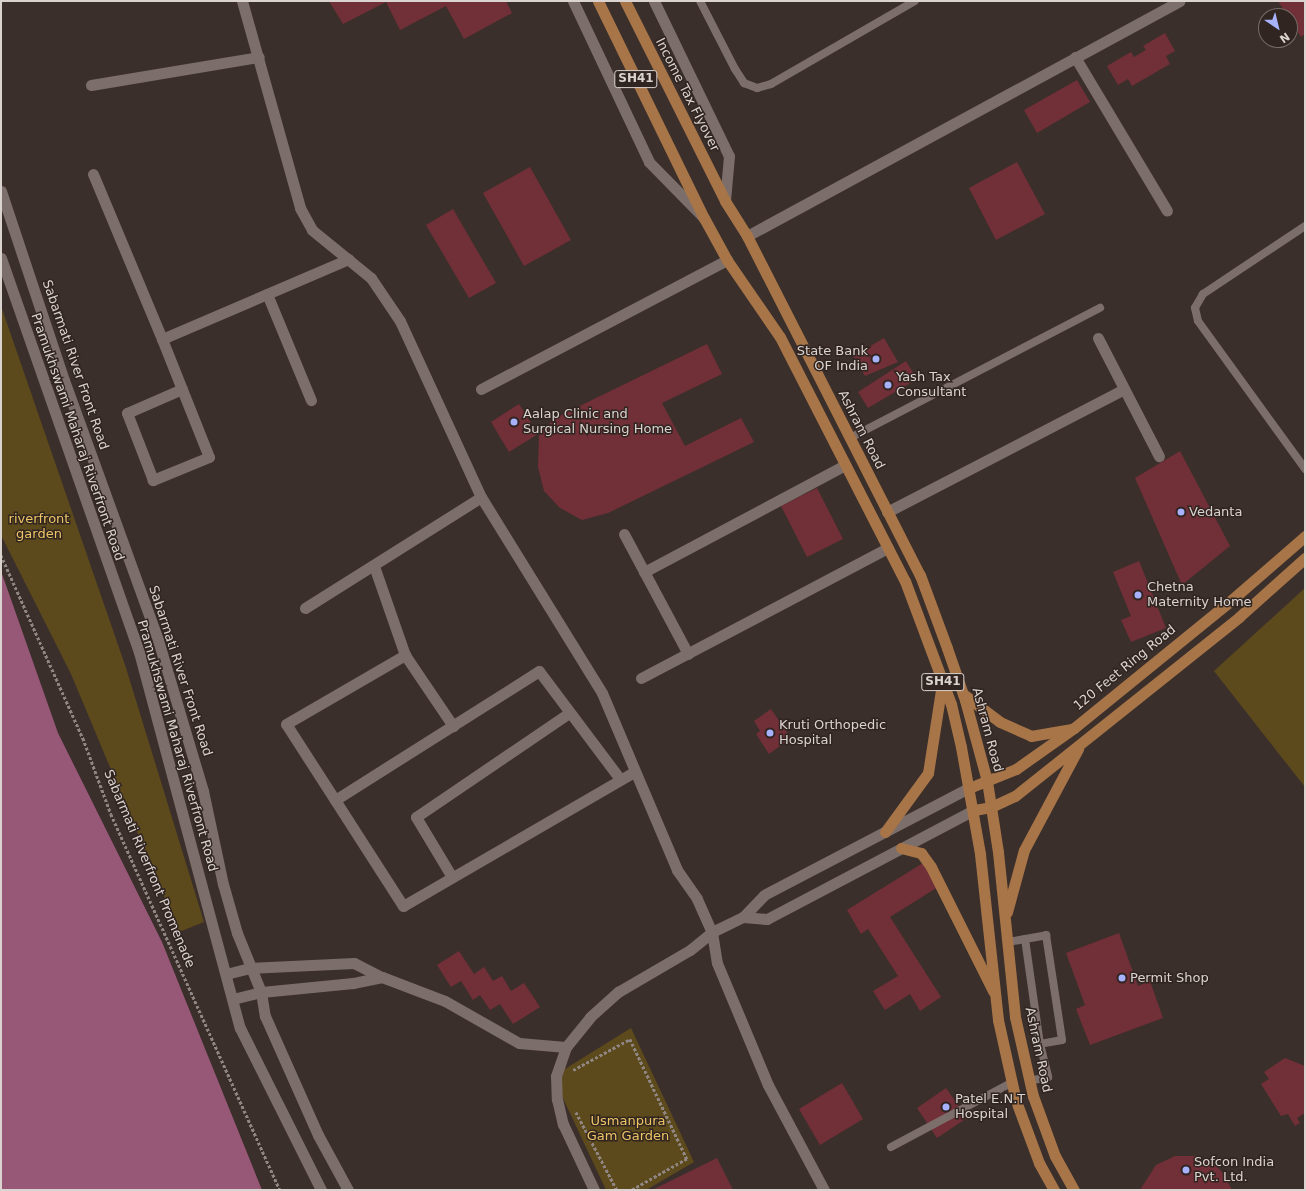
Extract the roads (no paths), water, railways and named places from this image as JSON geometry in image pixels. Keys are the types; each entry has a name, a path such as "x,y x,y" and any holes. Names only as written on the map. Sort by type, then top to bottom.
{"main road":[{"name":"SH41","path":"598,1 704,218 727,260 780,337 906,581 943,681 974,810 997,999 998,1020 1011,1083 1039,1163 1054,1190"},
{"name":"Income Tax Flyover","path":"625,1 725,201"},
{"name":"Ashram Road","path":"725,201 747,236 920,575 963,694 987,781 1008,942 1015,1017 1029,1081 1055,1156 1074,1190"},
{"name":"120 Feet Ring Road","path":"969,788 1016,769 1074,728 1228,603 1305,536"},
{"path":"974,810 991,806 1015,796 1239,616 1305,558"},
{"path":"885,832 928,773 943,681"},
{"path":"963,694 1000,722 1031,736 1074,728"},
{"path":"1005,918 1024,850 1081,743"},
{"path":"901,848 921,853 931,867 997,999"}],"street":[{"path":"242,1 259,57 300,208 312,230 371,278 400,321 481,497 602,693 634,772 677,870 697,899 712,932 717,963 768,1085 824,1190"},
{"path":"572,1 649,162 704,218"},
{"path":"654,1 729,156 725,201"},
{"path":"747,236 1179,1"},
{"path":"91,85 259,57"},
{"path":"1075,57 1167,211"},
{"path":"93,174 162,339 209,457 153,480 127,413 182,390"},
{"name":"Sabarmati River Front Road","path":"1,191 67,387 158,640 203,792 223,884 250,968 261,992 265,1016 318,1135 348,1190"},
{"name":"Pramukhswami Maharaj Riverfront Road","path":"1,258 139,652 240,1028 321,1190"},
{"path":"162,339 349,259"},
{"path":"481,389 727,260"},
{"path":"267,294 312,400"},
{"path":"1098,338 1159,456"},
{"path":"887,512 1124,389"},
{"path":"644,572 845,465"},
{"path":"305,608 374,566 481,497"},
{"path":"624,534 688,654"},
{"path":"642,678 888,548"},
{"path":"374,566 405,655 453,726"},
{"path":"405,655 286,724 403,906 634,772"},
{"path":"335,800 540,672 569,713 620,779"},
{"path":"452,877 416,817 569,713"},
{"path":"594,1190 563,1124 557,1099 556,1076 566,1048 590,1017 618,992 690,950 712,932 743,917 764,894 969,788"},
{"path":"743,917 767,919 974,810"},
{"path":"226,974 250,968 354,963 382,977 445,1001 519,1043 566,1048"},
{"path":"233,999 261,992 353,983 382,977"}],"lane":[{"path":"700,1 734,69 744,83 757,88 771,84 916,1"},
{"path":"1305,226 1203,294 1195,308 1198,321 1305,469"},
{"path":"850,438 1100,308"},
{"path":"1008,942 1046,935 1062,1040 1040,1044"},
{"path":"1024,939 1040,1044 1048,1077 1029,1081"},
{"path":"891,1147 1011,1083"}],"place":[{"name":"State Bank OF India","path":"876,359"},
{"name":"Yash Tax Consultant","path":"888,385"},
{"name":"Aalap Clinic and Surgical Nursing Home","path":"514,422"},
{"name":"Vedanta","path":"1181,512"},
{"name":"Chetna Maternity Home","path":"1138,595"},
{"name":"Kruti Orthopedic Hospital","path":"770,733"},
{"name":"Permit Shop","path":"1122,978"},
{"name":"Patel E.N.T Hospital","path":"946,1107"},
{"name":"Sofcon India Pvt. Ltd.","path":"1186,1170"}],"park label":[{"name":"riverfront garden","path":"39,528"},
{"name":"Usmanpura Gam Garden","path":"628,1130"}]}
